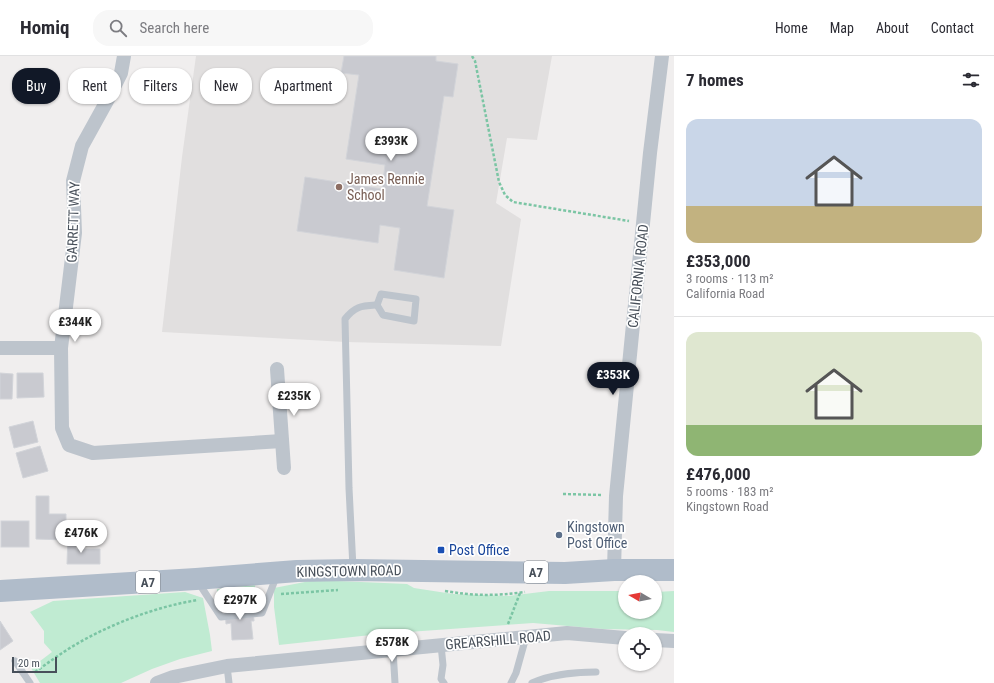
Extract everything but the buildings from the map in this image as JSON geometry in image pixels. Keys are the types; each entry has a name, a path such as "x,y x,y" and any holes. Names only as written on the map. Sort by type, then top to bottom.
{"main road":[{"name":"KINGSTOWN ROAD","path":"0,591 277,573 353,570 564,573 614,570 674,570"}],"street":[{"name":"GARRETT WAY","path":"124,56 121,73 82,146 73,181 75,233 61,348 62,428 69,445 93,453 282,442"},
{"name":"CALIFORNIA ROAD","path":"614,570 616,496 650,153 662,56"},
{"path":"0,348 61,348"},
{"path":"277,369 284,468"},
{"name":"GREARSHILL ROAD","path":"157,683 173,677 227,666 568,633 618,637"},
{"path":"662,640 674,641"}],"lane":[{"path":"381,294 416,299 414,321 383,315 377,306 381,294"},
{"path":"353,570 349,488 345,319 352,310 366,306 377,306"},
{"path":"196,579 221,617 262,613 277,573"},
{"path":"511,683 516,673 526,637"},
{"path":"441,645 443,666 441,679 444,683"},
{"path":"393,650 396,683"},
{"path":"15,662 28,681"},
{"path":"227,666 229,683"},
{"path":"532,683 569,673 596,672"}],"path":[{"path":"472,56 475,61 499,182 505,195 513,202 643,223"},
{"path":"563,494 616,496"},
{"path":"28,681 74,645 110,626 180,603 209,599 344,590"},
{"path":"440,590 476,596 526,592"},
{"path":"502,640 520,592"}],"shaded area":[{"name":"James Rennie School","path":"196,56 552,56 537,140 507,138 496,203 521,219 501,346 346,342 162,332 182,157 189,104 192,104 192,85"}],"green space":[{"path":"315,580 407,584 414,588 453,594 507,596 549,591 618,591 618,619 662,619 662,592 674,591 674,632 662,631 662,627 618,627 618,629 603,629 533,623 380,634 279,645 274,607 274,588"},
{"path":"255,585 255,594 217,597 217,589"},
{"path":"185,592 203,598 212,651 180,659 152,669 121,683 40,683 31,668 52,652 44,643 44,631 30,612 53,601"}],"place":[{"name":"James Rennie School","path":"339,187"},
{"name":"Kingstown Post Office","path":"559,535"},
{"name":"Post Office","path":"441,550"}]}
